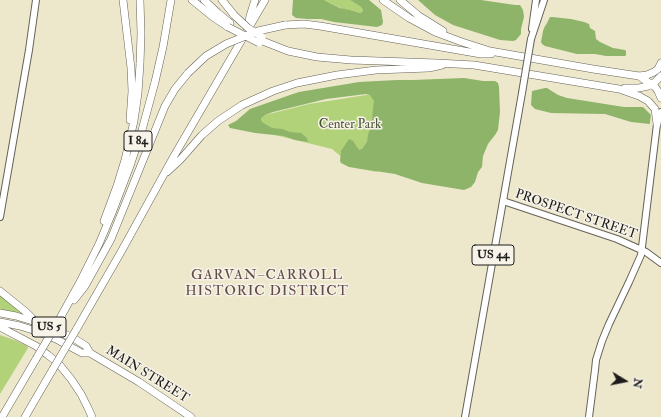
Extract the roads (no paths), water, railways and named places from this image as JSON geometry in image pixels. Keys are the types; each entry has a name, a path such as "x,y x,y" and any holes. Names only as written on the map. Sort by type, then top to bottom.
{"highway":[{"path":"123,0 132,79 125,160"},
{"path":"83,276 115,193 133,129 139,84 141,45 140,0"},
{"name":"I 84","path":"2,417 83,276 112,213 139,141 148,109 158,70 171,0"},
{"path":"192,0 210,15 260,40"},
{"path":"204,0 229,25"},
{"path":"222,0 234,15 264,45 271,45 304,54 339,59 447,63 480,66 619,88 641,96 650,102 656,111 657,124"},
{"path":"247,30 255,0"},
{"path":"25,417 265,0"},
{"path":"383,0 400,12 445,36 477,47 498,52 639,76 654,72 658,69 661,63"},
{"path":"400,0 413,12 429,22 449,34 477,47"},
{"path":"66,307 83,288 118,224 165,106 175,89 188,73 206,56 230,42 258,31 285,25 304,24 481,54 498,52"},
{"path":"163,175 176,165 197,139 218,121 242,105 269,92 297,83 337,75 376,70 431,68 447,63"},
{"path":"639,76 652,84 658,91 661,98"},
{"path":"619,88 644,87 652,84 661,76"},
{"path":"0,291 36,322"},
{"name":"MAIN STREET","path":"0,313 23,318 57,330 78,340 87,347 90,353"},
{"name":"MAIN STREET","path":"0,322 15,325 56,339 82,353 90,353 192,417"},
{"path":"0,327 36,346 58,363 79,390 92,417"},
{"path":"30,417 39,394"}],"main road":[{"path":"0,217 29,50 36,0"},
{"name":"US 44","path":"465,417 522,93 536,0"},
{"name":"US 44","path":"531,39 544,0"},
{"path":"589,417 599,351 609,324 639,261 657,124 661,112"},
{"name":"PROSPECT STREET","path":"503,201 608,236 641,249 661,263"}],"district":[{"name":"GARVAN–CARROLL HISTORIC DISTRICT","path":"267,284"}],"park label":[{"name":"Center Park","path":"350,125"}]}
